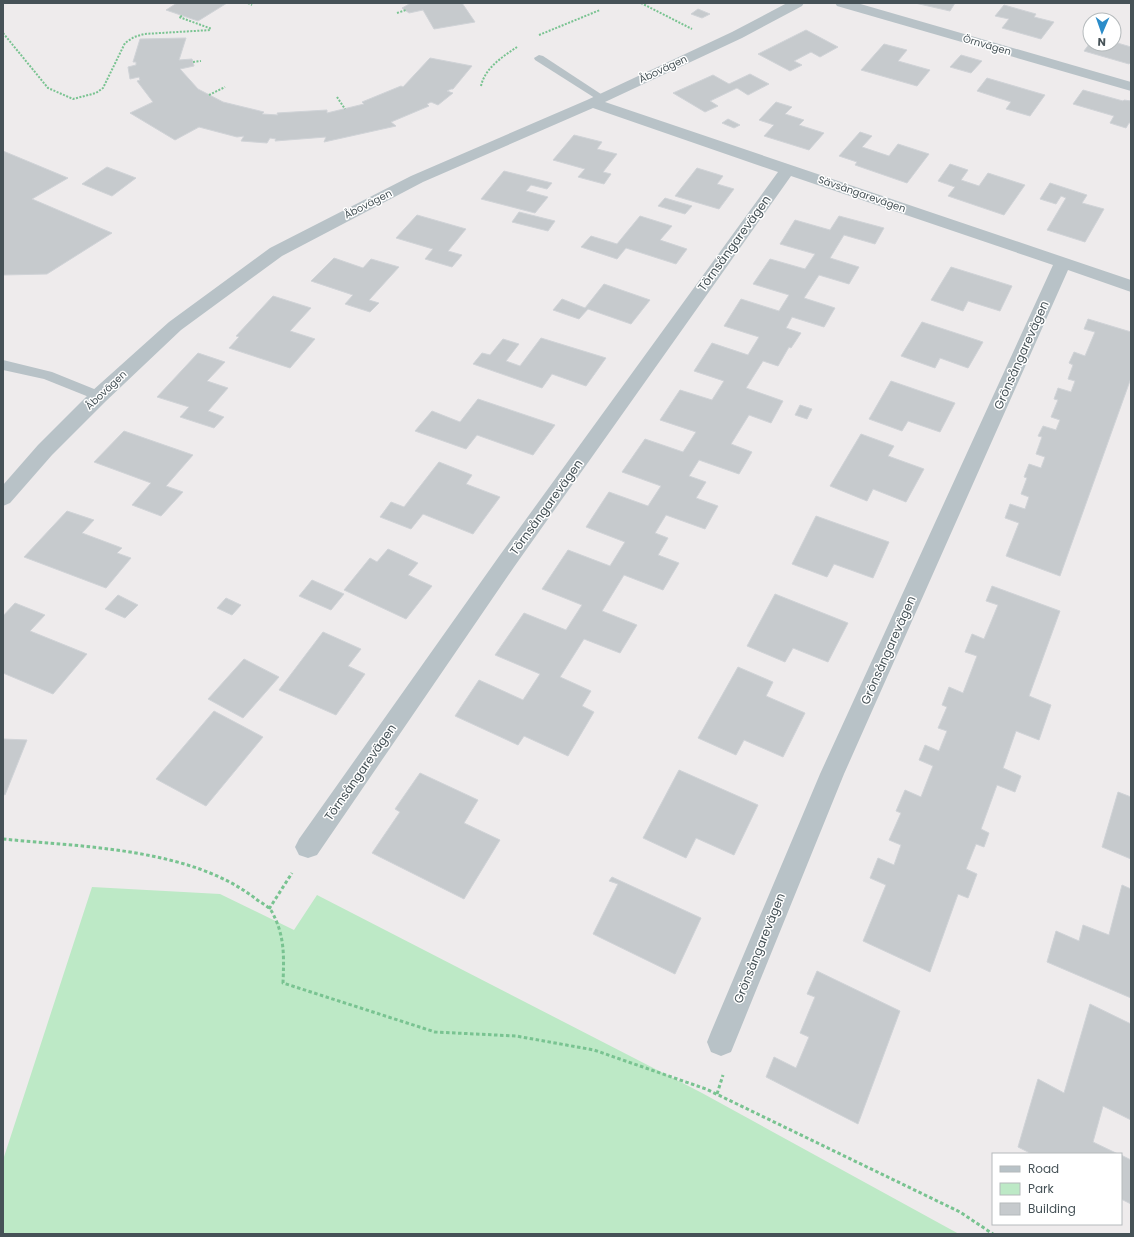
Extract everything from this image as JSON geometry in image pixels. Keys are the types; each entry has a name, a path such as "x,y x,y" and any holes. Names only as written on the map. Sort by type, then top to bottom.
{"street":[{"name":"Åbovägen","path":"3,498 46,450 99,396 175,326 276,252 417,179 597,100 719,43 797,3"},
{"name":"Örnvägen","path":"842,3 1131,87"},
{"name":"Sävsångarevägen","path":"597,100 788,169 1131,286"},
{"name":"Törnsångarevägen","path":"308,847 502,568 788,169"},
{"name":"Grönsångarevägen","path":"721,1042 832,774 1063,262"}],"lane":[{"path":"539,58 597,100"},
{"path":"3,365 47,375 99,396"}],"path":[{"path":"248,3 252,5"},
{"path":"641,3 719,43"},
{"path":"397,13 406,10"},
{"path":"535,38 545,32 600,10"},
{"path":"3,33 48,88 73,99 96,93 102,88 125,43 134,37 144,34 212,30 179,17 182,16"},
{"path":"481,86 481,80 489,70 510,51 522,44"},
{"path":"193,62 201,61"},
{"path":"210,95 225,87"},
{"path":"337,97 345,109"},
{"path":"3,839 144,854 205,870 245,890 272,911 284,945 283,983 436,1032 516,1036 594,1050 706,1089 960,1212 994,1234"},
{"path":"269,909 308,847"}],"green space":[{"path":"92,887 220,894 294,930 317,895 702,1093 959,1234 3,1234 3,1160"}],"building":[{"path":"177,3 227,3 198,21 166,10"},
{"path":"411,3 462,3 475,22 434,29 423,10 409,13 402,8"},
{"path":"915,3 955,3 950,11"},
{"path":"1004,5 1036,14 1034,17 1054,22 1041,39 1002,28 1009,19 995,16"},
{"path":"698,9 710,14 702,18 691,14"},
{"path":"806,30 838,47 820,57 811,52 794,61 802,65 790,71 758,54"},
{"path":"186,38 179,60 192,59 194,66 180,69 198,89 223,102 264,112 262,114 278,115 277,113 327,110 327,113 364,104 362,102 401,86 403,87 430,58 472,66 453,89 447,91 453,93 438,105 431,102 427,104 429,106 391,122 396,126 324,142 326,137 275,141 276,139 270,138 267,143 241,141 244,136 237,137 199,127 175,140 130,113 153,102 137,81 140,80 139,77 130,79 128,67 136,65 136,62 133,62 140,39"},
{"path":"884,44 907,50 898,61 930,70 917,86 861,70"},
{"path":"1122,44 1131,47 1131,62 1129,64 1087,52 1122,52"},
{"path":"961,55 982,61 971,73 950,67"},
{"path":"750,74 769,84 748,95 737,88 710,101 718,106 705,112 673,93 713,75 729,84"},
{"path":"987,78 1045,95 1030,116 1006,109 1011,102 977,91"},
{"path":"1083,90 1123,101 1131,101 1131,123 1129,123 1126,128 1110,123 1114,116 1073,104"},
{"path":"776,102 792,107 785,114 804,120 799,125 824,133 809,150 764,136 774,125 759,120"},
{"path":"728,119 740,125 734,128 722,123"},
{"path":"860,132 872,136 862,147 889,156 898,144 929,154 907,183 855,165 857,162 839,156"},
{"path":"574,135 602,142 597,149 617,154 603,172 611,174 604,184 578,177 585,169 553,160"},
{"path":"3,151 68,178 32,199 112,233 47,274 3,275"},
{"path":"950,164 968,170 961,180 979,186 988,173 1025,185 1004,215 948,196 955,187 938,181"},
{"path":"107,167 136,178 112,196 82,184"},
{"path":"697,168 723,176 717,184 734,189 719,209 675,196"},
{"path":"504,171 552,183 547,189 531,185 526,191 548,197 535,213 481,199"},
{"path":"1050,183 1087,195 1082,203 1104,209 1085,242 1047,230 1066,198 1061,196 1056,204 1040,199"},
{"path":"665,198 692,206 685,214 658,206"},
{"path":"519,212 555,221 548,231 512,222"},
{"path":"417,215 466,229 448,251 462,255 452,267 425,259 433,249 396,238"},
{"path":"640,216 672,226 660,240 687,249 676,264 626,248 617,259 581,247 591,236 617,244"},
{"path":"839,216 884,228 875,244 844,235 830,258 859,267 849,284 819,275 804,298 835,308 824,327 792,317 786,328 801,333 791,348 789,347 778,366 763,361 746,388 783,401 771,423 749,415 731,444 752,452 739,474 699,460 689,476 706,482 696,498 718,506 705,529 666,515 655,533 668,538 658,555 679,563 663,590 624,575 602,611 637,625 620,653 584,639 560,677 591,691 582,706 594,712 568,756 524,736 518,745 455,716 479,680 523,700 540,674 495,655 524,613 566,630 582,605 542,589 568,550 610,566 625,542 586,527 609,492 648,506 661,486 622,472 645,439 683,452 696,432 660,420 680,390 712,400 724,381 694,371 712,343 748,355 759,337 724,326 741,299 779,311 789,295 753,284 770,259 805,269 815,254 780,244 795,220 830,230"},
{"path":"334,258 363,268 371,259 399,267 369,300 379,303 370,312 345,304 353,295 311,281"},
{"path":"951,267 1012,286 1000,311 968,301 963,311 931,300"},
{"path":"604,284 650,300 631,324 588,309 579,319 553,310 562,299 585,308"},
{"path":"273,296 311,308 290,331 315,339 290,368 229,348 239,337 236,336"},
{"path":"1088,319 1131,332 1131,378 1060,576 1006,556 1019,523 1005,518 1010,504 1025,509 1029,497 1021,494 1027,478 1024,477 1029,464 1041,468 1045,457 1036,454 1042,437 1038,436 1043,426 1056,430 1060,420 1051,417 1058,400 1054,399 1058,388 1071,392 1075,381 1068,379 1073,365 1069,363 1074,352 1085,356 1095,332 1084,329"},
{"path":"922,322 983,342 968,368 940,358 935,368 901,356"},
{"path":"541,338 606,358 586,386 552,374 542,388 473,364 482,353 490,355 503,339 519,344 506,361 520,366"},
{"path":"198,353 225,362 207,381 228,388 208,411 224,417 214,428 180,417 189,407 157,397"},
{"path":"891,381 955,403 940,432 908,421 902,431 869,419"},
{"path":"478,399 555,425 533,455 477,435 466,449 415,431 432,411 460,422"},
{"path":"800,405 812,409 807,419 795,415"},
{"path":"124,431 193,455 166,486 183,492 161,516 132,505 151,483 94,462"},
{"path":"861,434 894,446 888,456 924,469 906,502 873,489 867,501 830,486"},
{"path":"439,462 472,475 466,484 500,497 473,534 423,514 411,529 380,517 391,502 404,507"},
{"path":"67,511 94,520 82,533 122,548 117,553 131,558 106,588 24,557"},
{"path":"816,516 889,542 873,578 834,564 827,577 792,564"},
{"path":"388,549 418,563 408,575 432,586 406,619 344,590 370,558 377,562"},
{"path":"312,580 344,594 331,610 299,596"},
{"path":"992,586 1060,611 1029,696 1051,705 1039,740 1016,731 1003,768 1021,776 1015,792 997,785 981,829 989,833 984,847 976,844 966,869 977,874 968,898 958,894 930,972 863,941 886,885 870,878 878,858 894,865 901,845 889,840 901,813 896,811 905,790 921,797 933,766 919,760 925,745 939,751 947,731 938,728 947,707 942,705 949,687 963,693 977,656 965,652 972,634 984,639 998,605 986,601"},
{"path":"775,594 848,623 828,662 793,648 785,662 747,646"},
{"path":"118,595 138,605 125,618 105,609"},
{"path":"226,598 241,605 232,615 217,608"},
{"path":"15,603 45,615 30,631 87,654 53,694 3,673 3,616"},
{"path":"323,632 361,649 348,666 365,674 336,715 279,690"},
{"path":"244,659 279,677 243,718 208,699"},
{"path":"738,667 773,682 766,696 805,713 783,757 744,740 736,755 698,738"},
{"path":"214,711 263,737 206,806 156,779"},
{"path":"3,739 27,740 5,795 3,794"},
{"path":"679,770 758,805 734,855 696,838 686,858 643,838"},
{"path":"420,773 478,800 464,823 500,840 464,899 372,853 400,812 395,809"},
{"path":"1118,792 1131,797 1131,859 1102,847"},
{"path":"612,877 701,918 675,974 593,934 618,884 609,881"},
{"path":"1122,885 1131,889 1131,998 1047,962 1056,931 1079,941 1083,925 1109,935"},
{"path":"817,971 900,1011 858,1124 766,1077 774,1057 796,1068 809,1037 800,1033 815,997 807,994"},
{"path":"1090,1004 1131,1024 1131,1120 1103,1106 1093,1142 1116,1153 1030,1153 1018,1147 1038,1079 1064,1093"},
{"path":"1122,1156 1131,1160 1131,1204 1122,1200"}]}
